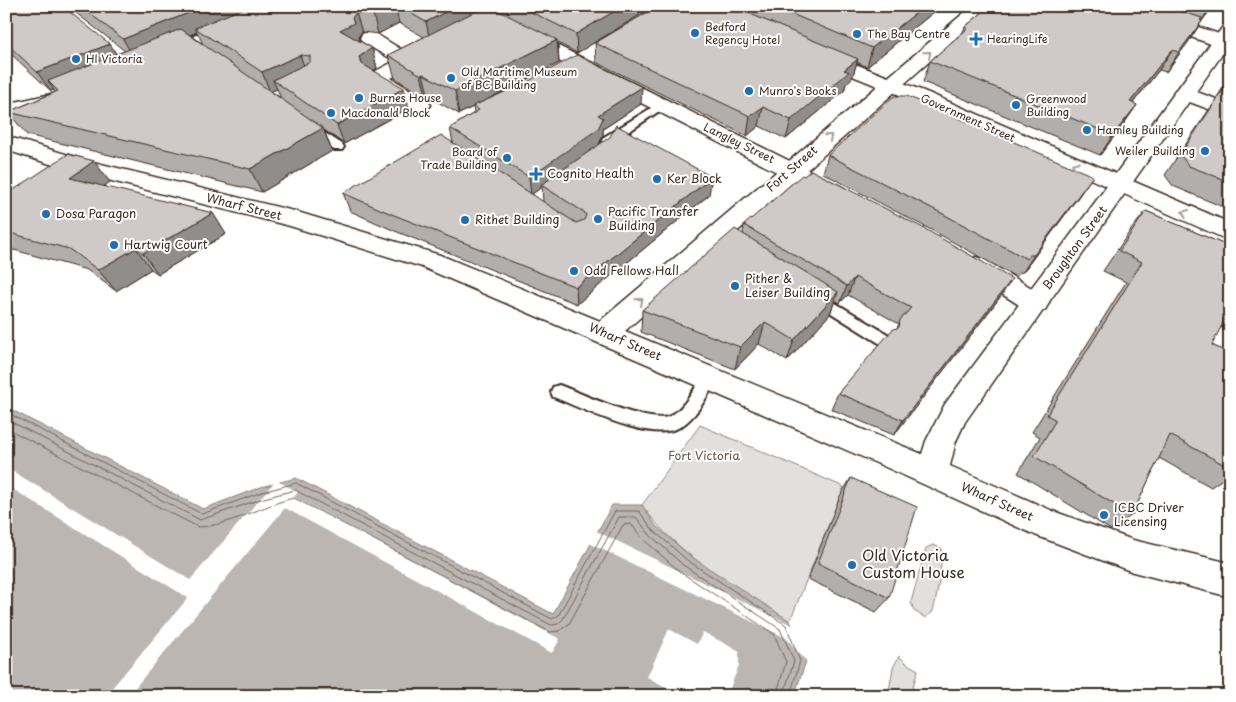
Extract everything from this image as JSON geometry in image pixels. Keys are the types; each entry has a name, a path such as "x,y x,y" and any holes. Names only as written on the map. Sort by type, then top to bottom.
{"street":[{"name":"Langley Street","path":"464,6 584,58 661,104 852,201"},
{"name":"Fort Street","path":"604,333 726,240 791,169 983,6"},
{"path":"1118,6 1227,38"},
{"path":"143,63 195,46 254,18 282,12"},
{"path":"473,29 491,19"},
{"path":"369,38 409,62"},
{"name":"Broughton Street","path":"933,473 941,441 954,413 1036,303 1183,93 1227,38"},
{"path":"421,105 377,78 441,45"},
{"name":"Government Street","path":"802,48 891,86 920,96 1230,233"},
{"path":"558,72 584,58"},
{"path":"1183,93 1230,110"},
{"path":"6,110 62,96 6,131"},
{"name":"Wharf Street","path":"6,143 80,166 294,220 431,260 933,473 1046,524 1133,556 1230,580"},
{"path":"956,256 1036,303"}],"lane":[{"path":"605,150 608,140 661,104"},
{"path":"300,120 338,147"},
{"path":"809,292 884,338"},
{"path":"559,392 641,422 663,426 672,424 680,416 693,402 709,378"}],"green space":[{"name":"Fort Victoria","path":"700,425 844,487 790,621 729,583 691,556 657,524 642,505"},
{"path":"933,545 941,548 941,570 934,608 932,613 926,618 914,611 911,602 926,548"},
{"path":"899,656 918,670 910,696 888,696 893,668"}],"water":[{"path":"6,407 203,509 261,487 296,478 553,614 612,505 642,505 656,526 690,556 790,621 806,661 794,696 6,696"}],"pier":[{"path":"6,467 190,580 276,480 298,492 294,497 560,639 552,653 285,508 128,696 105,696 188,598 6,485"},
{"path":"596,531 794,626 808,663 786,638 589,543"},
{"path":"669,629 697,644 703,632 739,651 739,665 727,696 712,696 696,687 693,696 676,696 677,693 647,677"}],"building":[{"path":"6,6 62,6 110,44 37,72 6,43"},
{"path":"80,6 206,6 123,39"},
{"path":"249,6 390,6 373,14 356,13 352,18 354,23 340,30 372,48 359,57 362,64 404,88 337,125 273,80 310,62 310,56 300,55 262,72 195,28"},
{"path":"398,6 457,6 426,22"},
{"path":"486,6 557,40 455,91 423,74 421,75 388,55"},
{"path":"519,6 623,6 576,34"},
{"path":"658,6 731,6 858,59 844,70 849,72 791,120 763,107 750,116 595,43"},
{"path":"773,6 925,6 872,48"},
{"path":"990,6 1165,6 1202,18 1200,20 1202,21 1179,52 1172,50 1130,102 1137,105 1113,135 930,61"},
{"path":"181,29 323,128 250,169 8,112 58,91 48,81"},
{"path":"577,55 642,87 598,115 603,118 598,129 529,177 450,128 479,110 473,106 527,82"},
{"path":"1223,90 1230,93 1230,182 1189,166 1180,155"},
{"path":"894,96 907,96 1093,176 1034,255 1030,255 1027,259 828,155"},
{"path":"616,125 712,177 576,287 343,193 441,135 576,223 584,220 586,215 584,212 541,185 610,137"},
{"path":"68,154 94,161 70,178 213,213 143,253 136,248 98,270 69,249 6,232 6,195"},
{"path":"811,170 925,229 1012,279 903,420 838,393 892,330 899,327 900,320 911,308 855,277 847,286 744,225 802,175 804,176"},
{"path":"1146,211 1230,247 1230,309 1212,345 1230,354 1230,468 1170,435 1132,515 1034,456 1056,420 1047,415 1142,262 1119,251"},
{"name":"Pither & Leiser Building","path":"735,229 838,292 794,340 765,322 740,347 642,310"},
{"name":"Old Victoria Custom House","path":"851,478 917,507 889,598 818,563"}],"place":[{"name":"Bedford Regency Hotel","path":"695,33"},
{"name":"The Bay Centre","path":"857,34"},
{"name":"HearingLife","path":"976,39"},
{"name":"HI Victoria","path":"76,59"},
{"name":"Old Maritime Museum of BC Building","path":"451,78"},
{"name":"Munro's Books","path":"749,91"},
{"name":"Burnes House","path":"359,98"},
{"name":"Greenwood Building","path":"1016,105"},
{"name":"Macdonald Block","path":"331,113"},
{"name":"Hamley Building","path":"1087,130"},
{"name":"Weiler Building","path":"1205,151"},
{"name":"Board of Trade Building","path":"507,158"},
{"name":"Cognito Health","path":"536,174"},
{"name":"Ker Block","path":"657,179"},
{"name":"Dosa Paragon","path":"46,214"},
{"name":"Pacific Transfer Building","path":"598,219"},
{"name":"Rithet Building","path":"465,220"},
{"name":"Hartwig Court","path":"114,245"},
{"name":"Odd Fellows Hall","path":"574,271"},
{"name":"Pither & Leiser Building","path":"735,286"},
{"name":"ICBC Driver Licensing","path":"1104,515"},
{"name":"Old Victoria Custom House","path":"852,565"}]}
